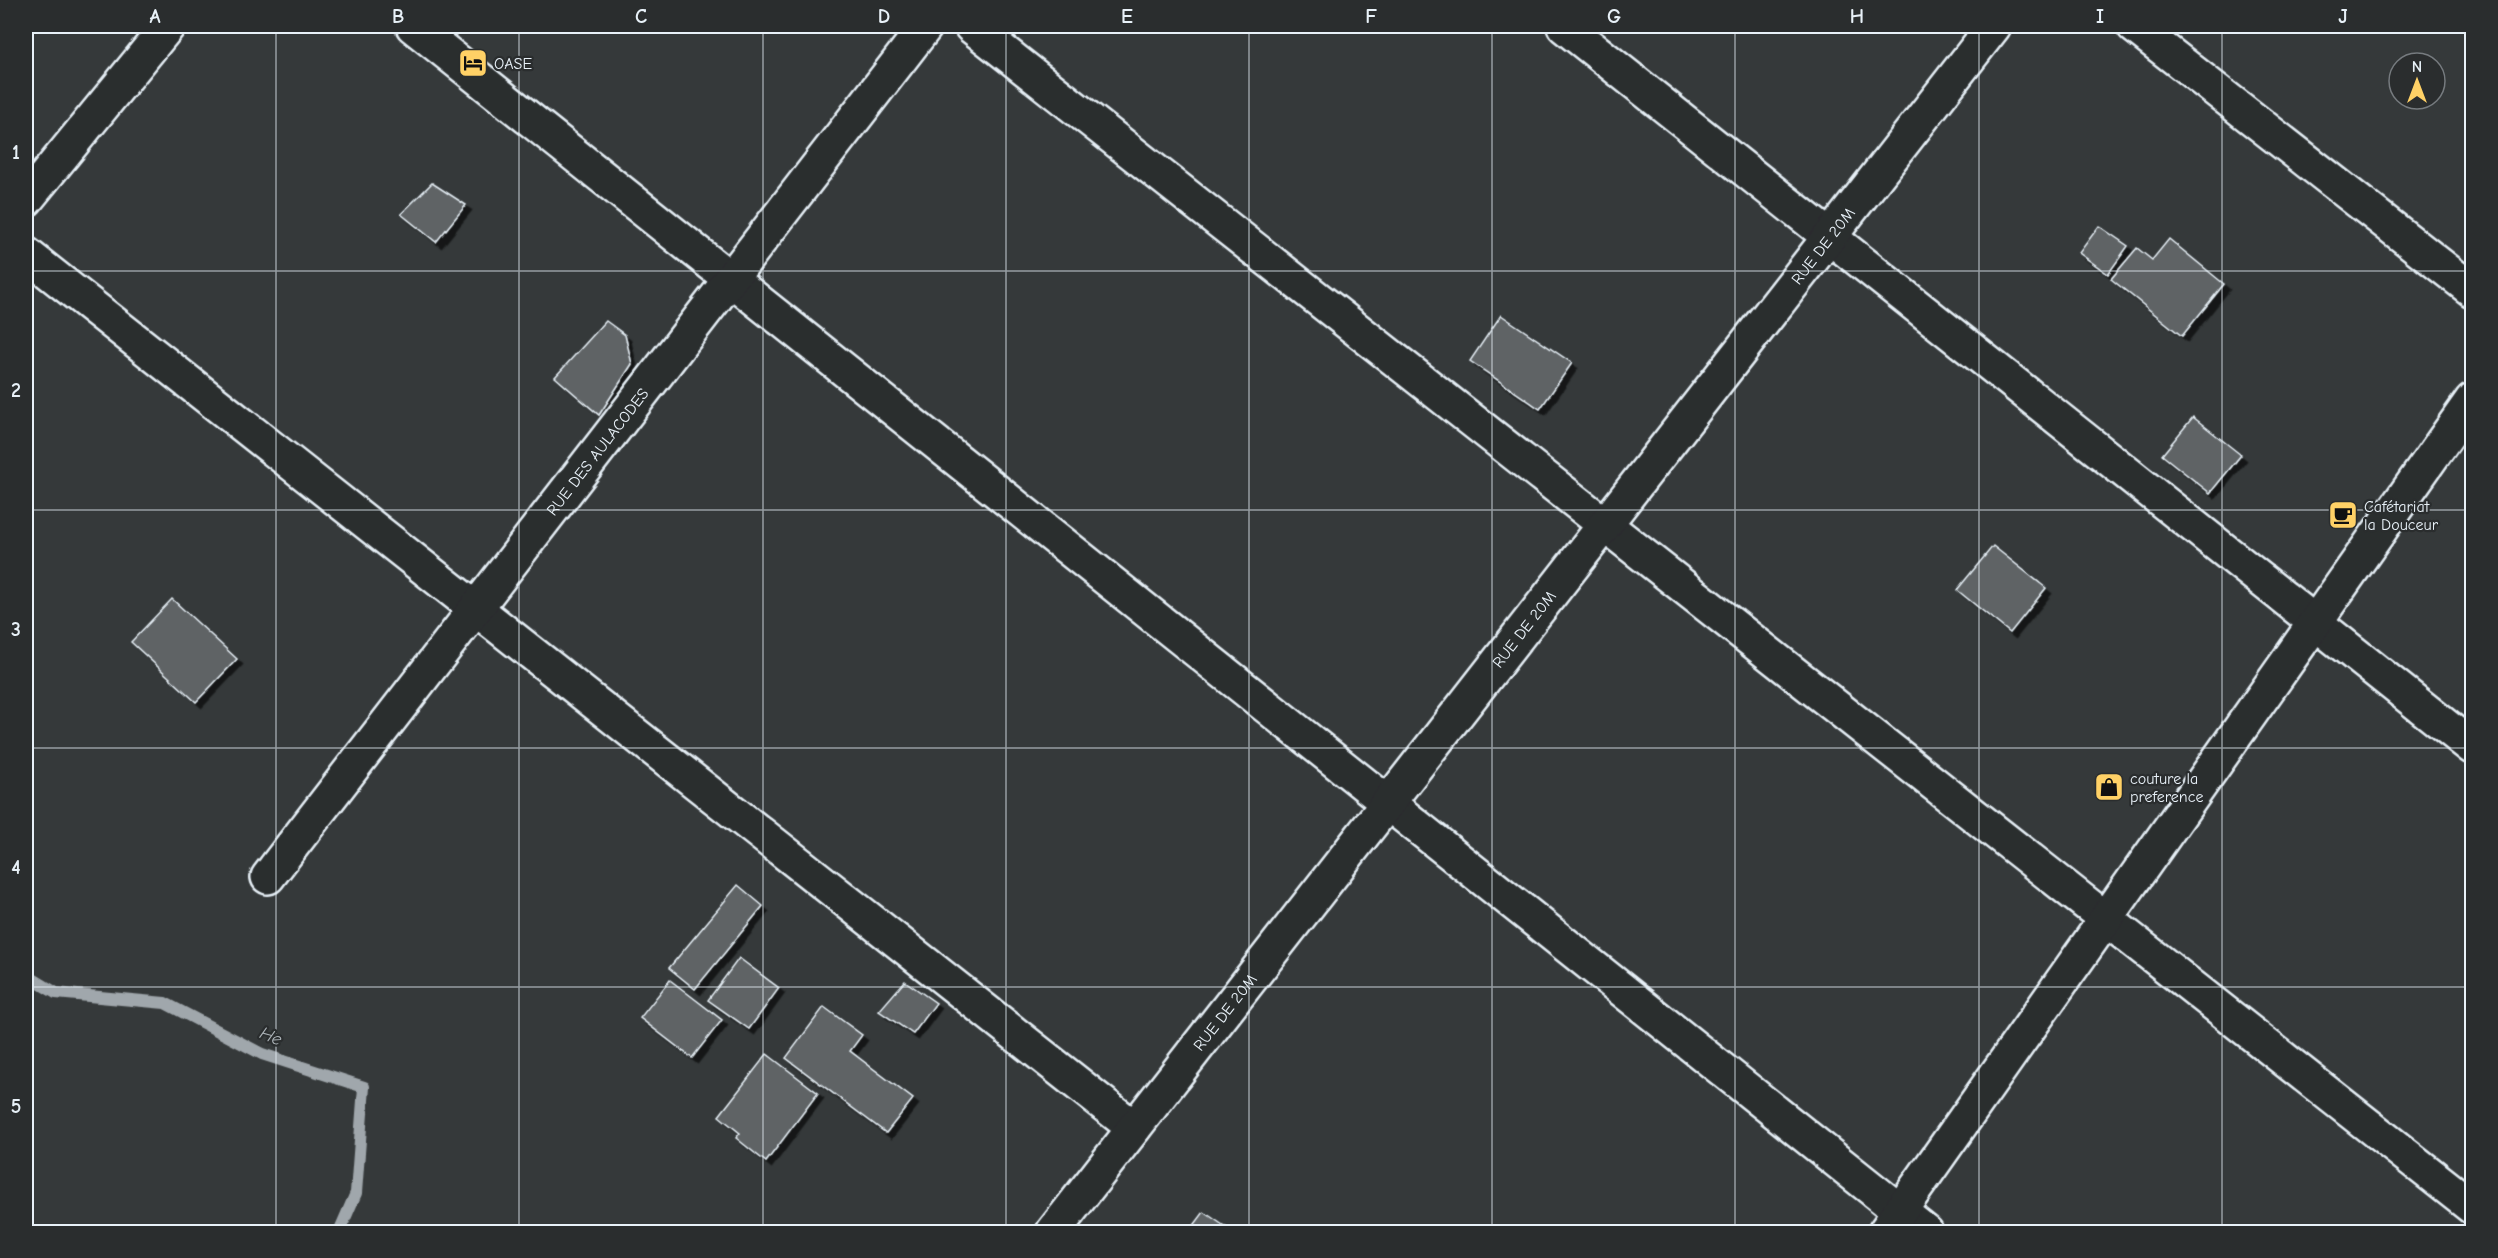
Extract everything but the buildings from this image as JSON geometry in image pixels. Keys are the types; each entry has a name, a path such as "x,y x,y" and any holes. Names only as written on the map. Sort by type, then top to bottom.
{"street":[{"path":"26,200 168,26"},
{"path":"413,26 1388,803 1892,1222 1926,1233"},
{"name":"RUE DES AULACODES","path":"268,877 926,26"},
{"path":"971,26 2472,1207"},
{"path":"1564,26 2472,747"},
{"name":"RUE DE 20M","path":"1053,1233 1994,26"},
{"path":"2134,26 2472,290"},
{"path":"26,254 1134,1128"},
{"path":"1892,1222 2472,400"}],"waterway":[{"name":"He","path":"26,975 56,993 165,1003 262,1054 364,1087 356,1193 339,1232"}],"place":[{"name":"OASE","path":"473,63"},
{"name":"Cafétariat la Douceur","path":"2343,515"},
{"name":"couture la preference","path":"2109,787"}]}
